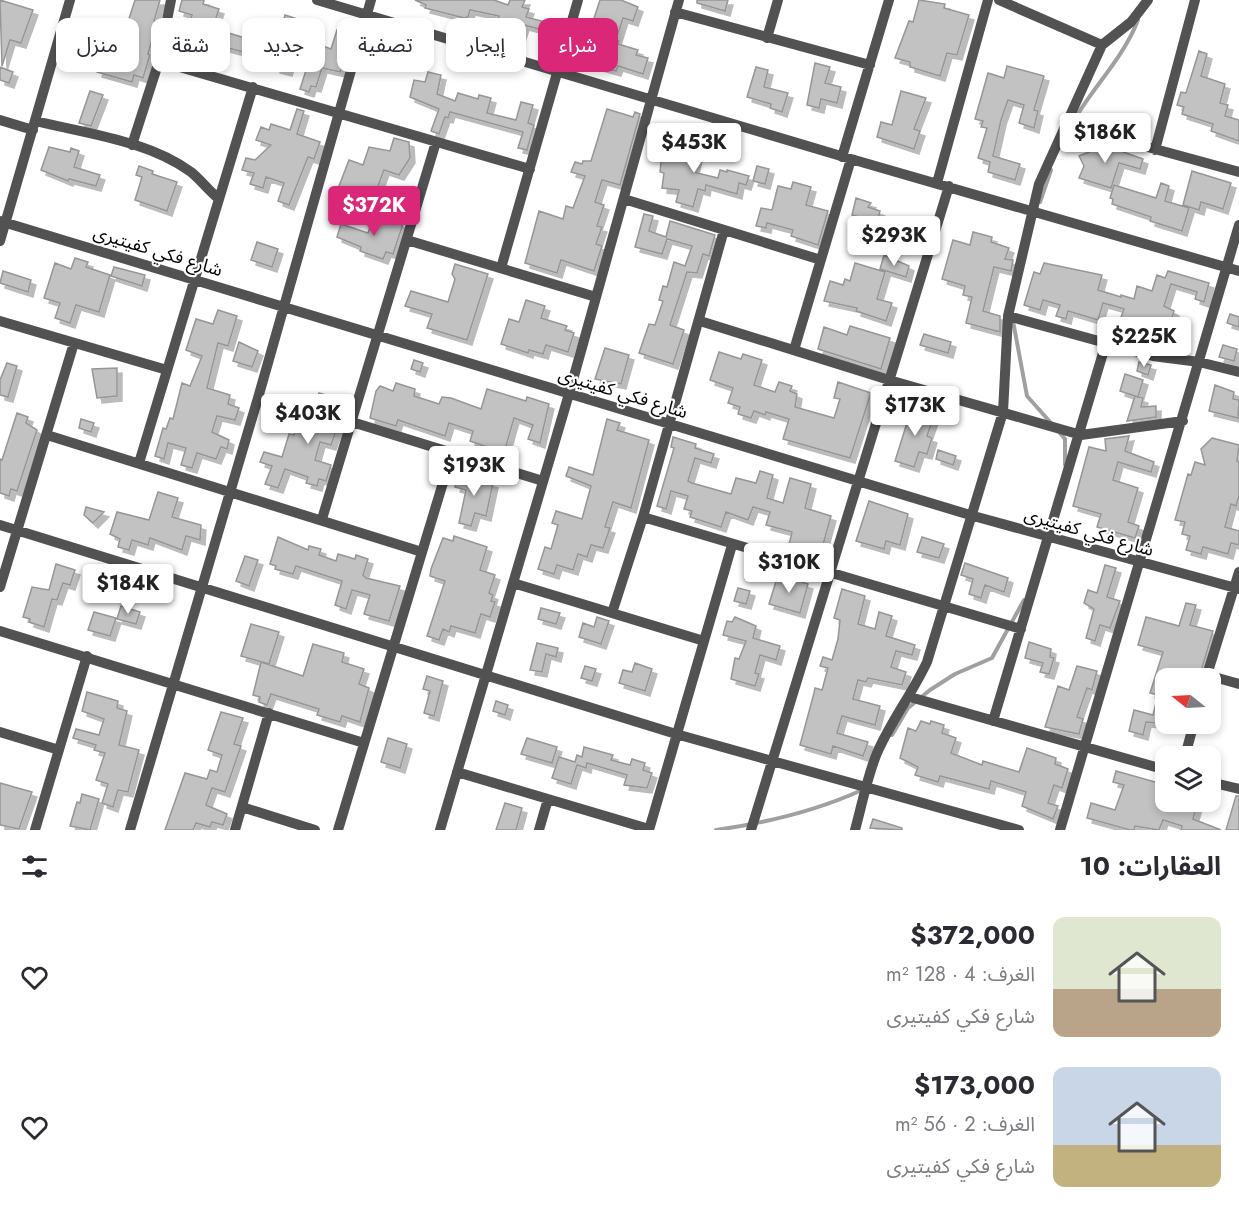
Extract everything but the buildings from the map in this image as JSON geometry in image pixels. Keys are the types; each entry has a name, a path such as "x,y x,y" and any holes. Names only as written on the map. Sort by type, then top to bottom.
{"street":[{"path":"0,241 3,222 34,126 70,0"},
{"path":"167,18 171,0"},
{"path":"317,0 538,66"},
{"path":"130,830 285,307 371,0"},
{"path":"573,18 578,0"},
{"path":"440,830 569,394 679,0"},
{"path":"767,38 778,0"},
{"path":"794,350 821,260 870,65 889,0"},
{"path":"937,183 988,0"},
{"path":"999,0 1102,45"},
{"path":"855,830 877,754 927,662 1003,411 1008,316 1043,171 1067,125 1102,45 1131,22 1148,0"},
{"path":"1155,150 1195,0"},
{"path":"675,12 870,65"},
{"path":"132,145 155,72"},
{"path":"199,72 530,169"},
{"path":"501,268 558,72 1239,271"},
{"path":"139,463 253,87"},
{"path":"0,120 132,145 158,153 192,173 205,188 218,198"},
{"path":"1067,125 1239,172"},
{"path":"322,519 436,142"},
{"path":"751,830 948,186"},
{"path":"624,199 821,260"},
{"name":"شارع فكي كفيتيرى","path":"3,222 970,515 1236,589"},
{"path":"1060,830 1183,422 1239,225"},
{"path":"612,613 643,517 724,230"},
{"path":"407,240 596,297"},
{"path":"1008,316 1153,356 1199,362 1239,372"},
{"path":"0,321 167,370"},
{"path":"700,321 889,380 1080,435 1183,422"},
{"path":"0,587 74,343"},
{"path":"993,721 1106,344"},
{"path":"352,422 543,481"},
{"path":"47,435 422,552"},
{"path":"338,830 452,453"},
{"path":"643,517 1021,629"},
{"path":"0,525 676,734 1019,830"},
{"path":"457,772 649,829 732,545"},
{"path":"1210,668 1236,589 1239,572"},
{"path":"513,583 704,640"},
{"path":"0,631 173,682 364,743"},
{"path":"35,830 87,656"},
{"path":"1221,680 1239,684"},
{"path":"910,697 1155,767"},
{"path":"235,830 269,712"},
{"path":"0,732 58,750"},
{"path":"1221,785 1239,789"},
{"path":"539,830 548,799"},
{"path":"242,807 315,830"}],"waterway":[{"path":"1071,125 1124,48 1138,20"},
{"path":"1040,202 1051,170"},
{"path":"1013,321 1027,396 1051,423"},
{"path":"1060,433 1065,439 1065,465"},
{"path":"892,735 908,708 930,690 955,674 992,658 1024,600"},
{"path":"716,830 790,815 862,790"}]}
